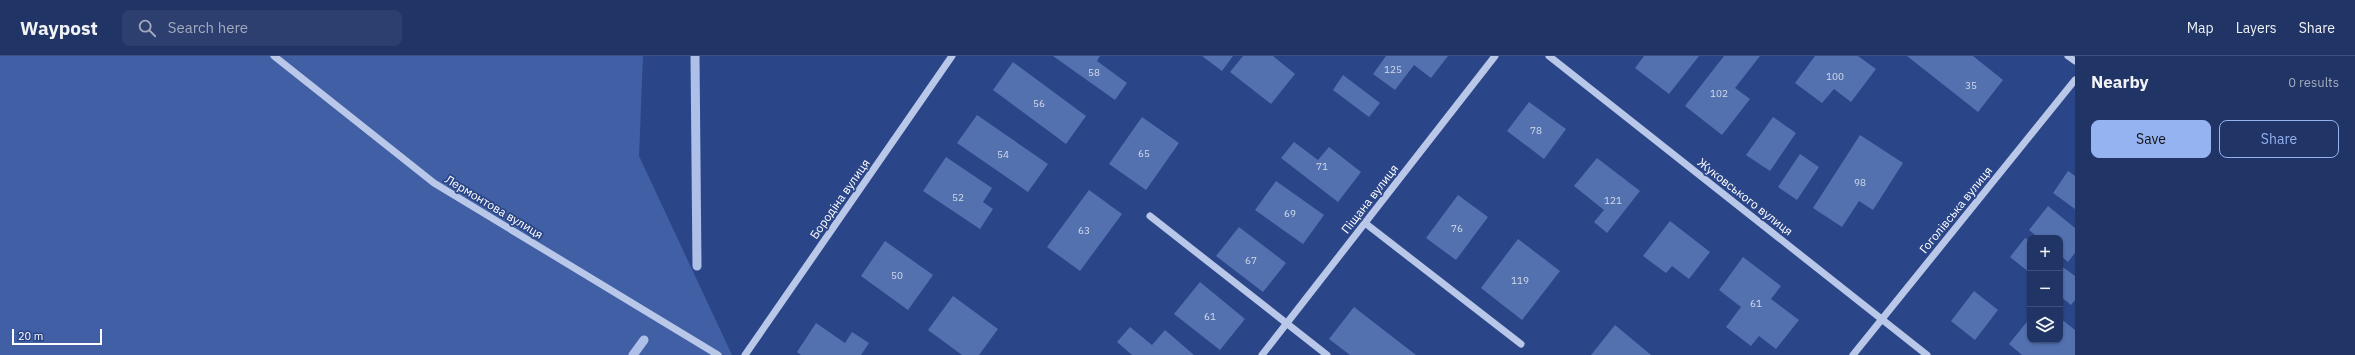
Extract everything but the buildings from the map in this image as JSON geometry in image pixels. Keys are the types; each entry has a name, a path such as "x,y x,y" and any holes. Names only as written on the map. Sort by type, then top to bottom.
{"street":[{"name":"Лермонтова вулиця","path":"274,56 434,183 718,355"},
{"name":"Бородіна вулиця","path":"745,355 952,56"},
{"name":"Піщана вулиця","path":"1262,355 1495,56"},
{"name":"Жуковського вулиця","path":"1549,56 1927,355"},
{"path":"2068,56 2075,61"},
{"name":"Гоголівська вулиця","path":"1853,355 2075,80"},
{"path":"1150,216 1327,355"},
{"path":"1365,223 1521,344"}],"shaded area":[{"path":"0,56 643,56 639,156 732,355 0,355"}],"waterway":[{"path":"695,56 697,266"},
{"path":"633,355 644,340"}]}
